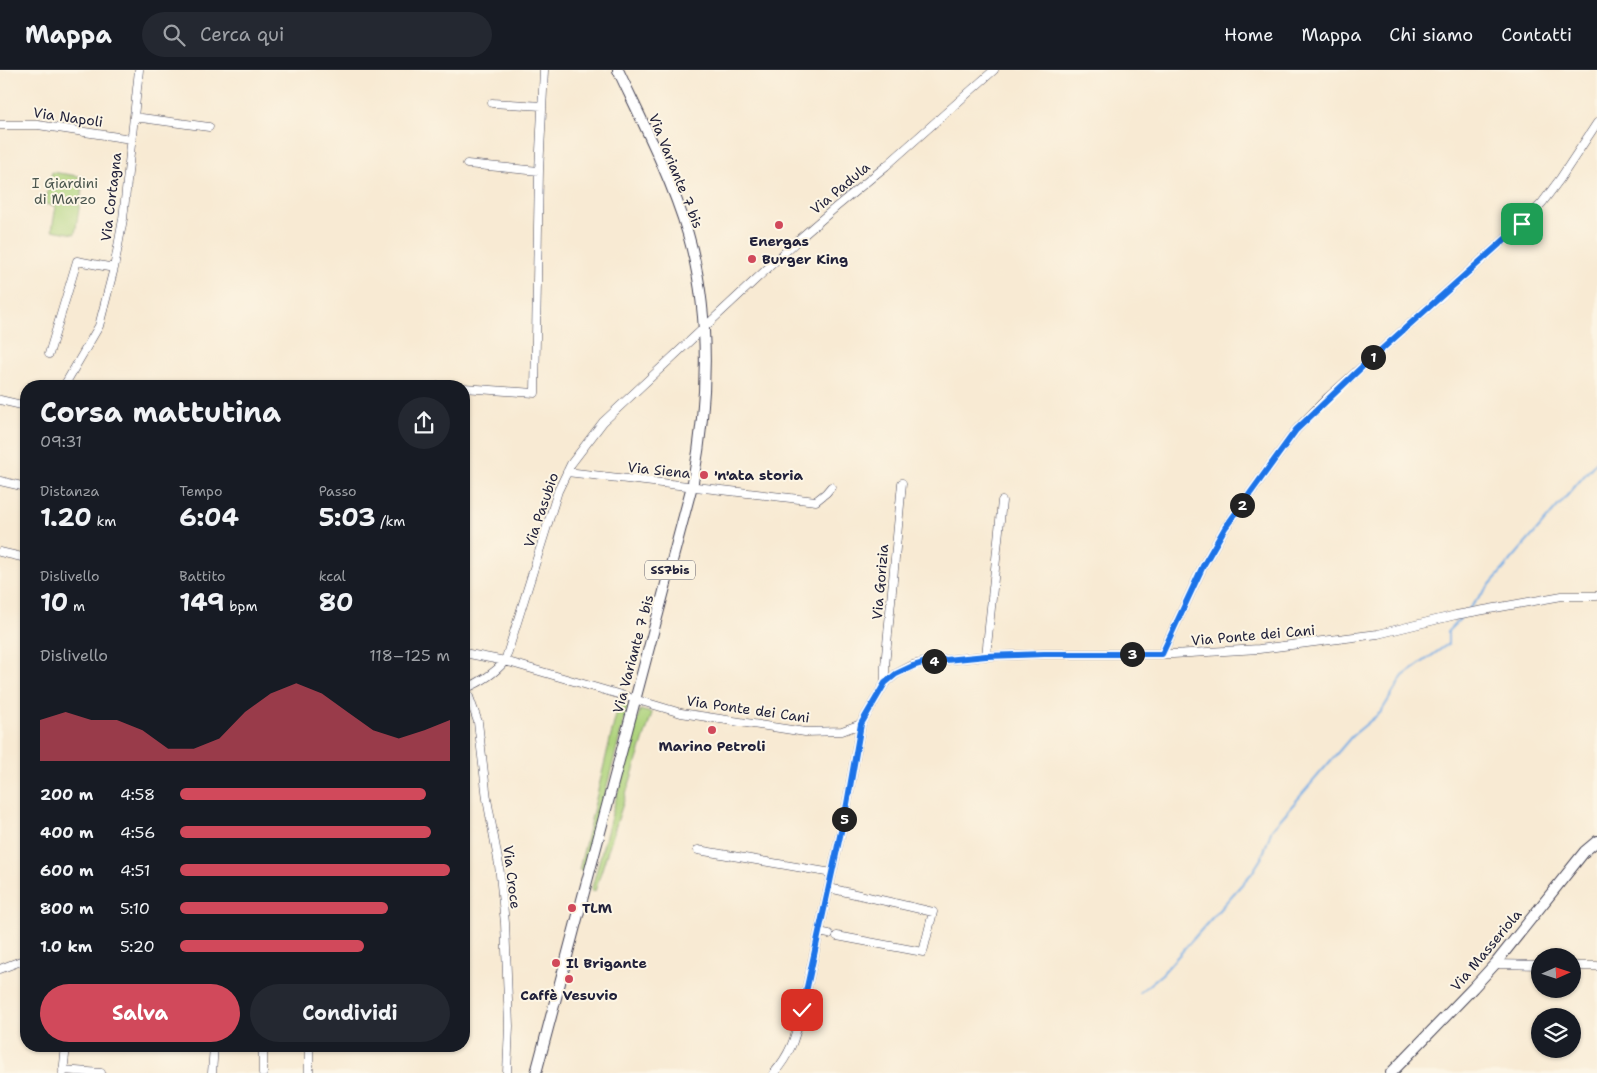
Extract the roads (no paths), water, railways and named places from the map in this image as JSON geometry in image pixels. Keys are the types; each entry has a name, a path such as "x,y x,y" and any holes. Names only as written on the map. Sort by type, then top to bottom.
{"main road":[{"name":"Via Variante 7 bis","path":"536,1073 692,486 704,409 703,305 688,235 667,179 618,70"},
{"name":"Via Masseriola","path":"1391,1073 1495,964 1585,851 1597,841"}],"street":[{"name":"Via Cortagna","path":"68,380 99,326 114,268 123,219 139,70"},
{"path":"470,388 535,393 539,171 544,70"},
{"name":"Via Padula","path":"704,327 836,206 886,166 994,70"},
{"path":"492,104 542,106"},
{"path":"134,116 209,127"},
{"path":"1162,654 1203,566 1221,536 1296,430 1335,391 1522,224 1542,203 1560,179 1597,123"},
{"name":"Via Napoli","path":"0,125 38,125 131,139"},
{"path":"467,164 539,171"},
{"path":"49,354 77,261 114,268"},
{"name":"Via Pasubio","path":"505,661 558,491 571,464 603,422 704,327"},
{"path":"0,400 20,405"},
{"name":"Via Siena","path":"567,472 816,501 832,487"},
{"path":"0,481 20,486"},
{"name":"Via Gorizia","path":"885,683 902,483"},
{"path":"986,656 1002,501"},
{"path":"0,552 20,557"},
{"name":"Via Ponte dei Cani","path":"640,701 681,713 805,732 842,731 861,724 885,683 896,674 926,662 986,656 1162,654 1259,649 1378,634 1480,610 1562,596 1597,596"},
{"path":"470,654 505,661 628,697"},
{"path":"470,685 499,668 505,661"},
{"name":"Via Croce","path":"470,701 478,722 487,800 499,865 505,923 509,1026 507,1073"},
{"path":"774,1073 785,1060 793,1042 809,982 847,804 861,724"},
{"path":"698,850 832,873"},
{"path":"819,932 923,952 933,912 829,888"},
{"path":"0,969 20,961"},
{"path":"1495,964 1531,965"},
{"path":"1581,966 1597,966"},
{"path":"65,1052 63,1071 102,1073"},
{"path":"212,1073 214,1052"},
{"path":"262,1073 263,1052"},
{"path":"309,1073 310,1052"}],"waterway":[{"path":"1468,610 1597,461"},
{"path":"1139,993 1162,974 1252,873 1262,857 1272,829 1352,736 1381,712 1403,676 1448,644 1448,631 1461,618"}],"place":[{"name":"Energas","path":"779,225"},
{"name":"Burger King","path":"752,259"},
{"name":"'n'ata storia","path":"704,475"},
{"name":"Marino Petroli","path":"712,730"},
{"name":"TLM","path":"572,908"},
{"name":"Il Brigante","path":"556,963"},
{"name":"Caffè Vesuvio","path":"569,979"}],"park label":[{"name":"I Giardini di Marzo","path":"65,192"}]}
